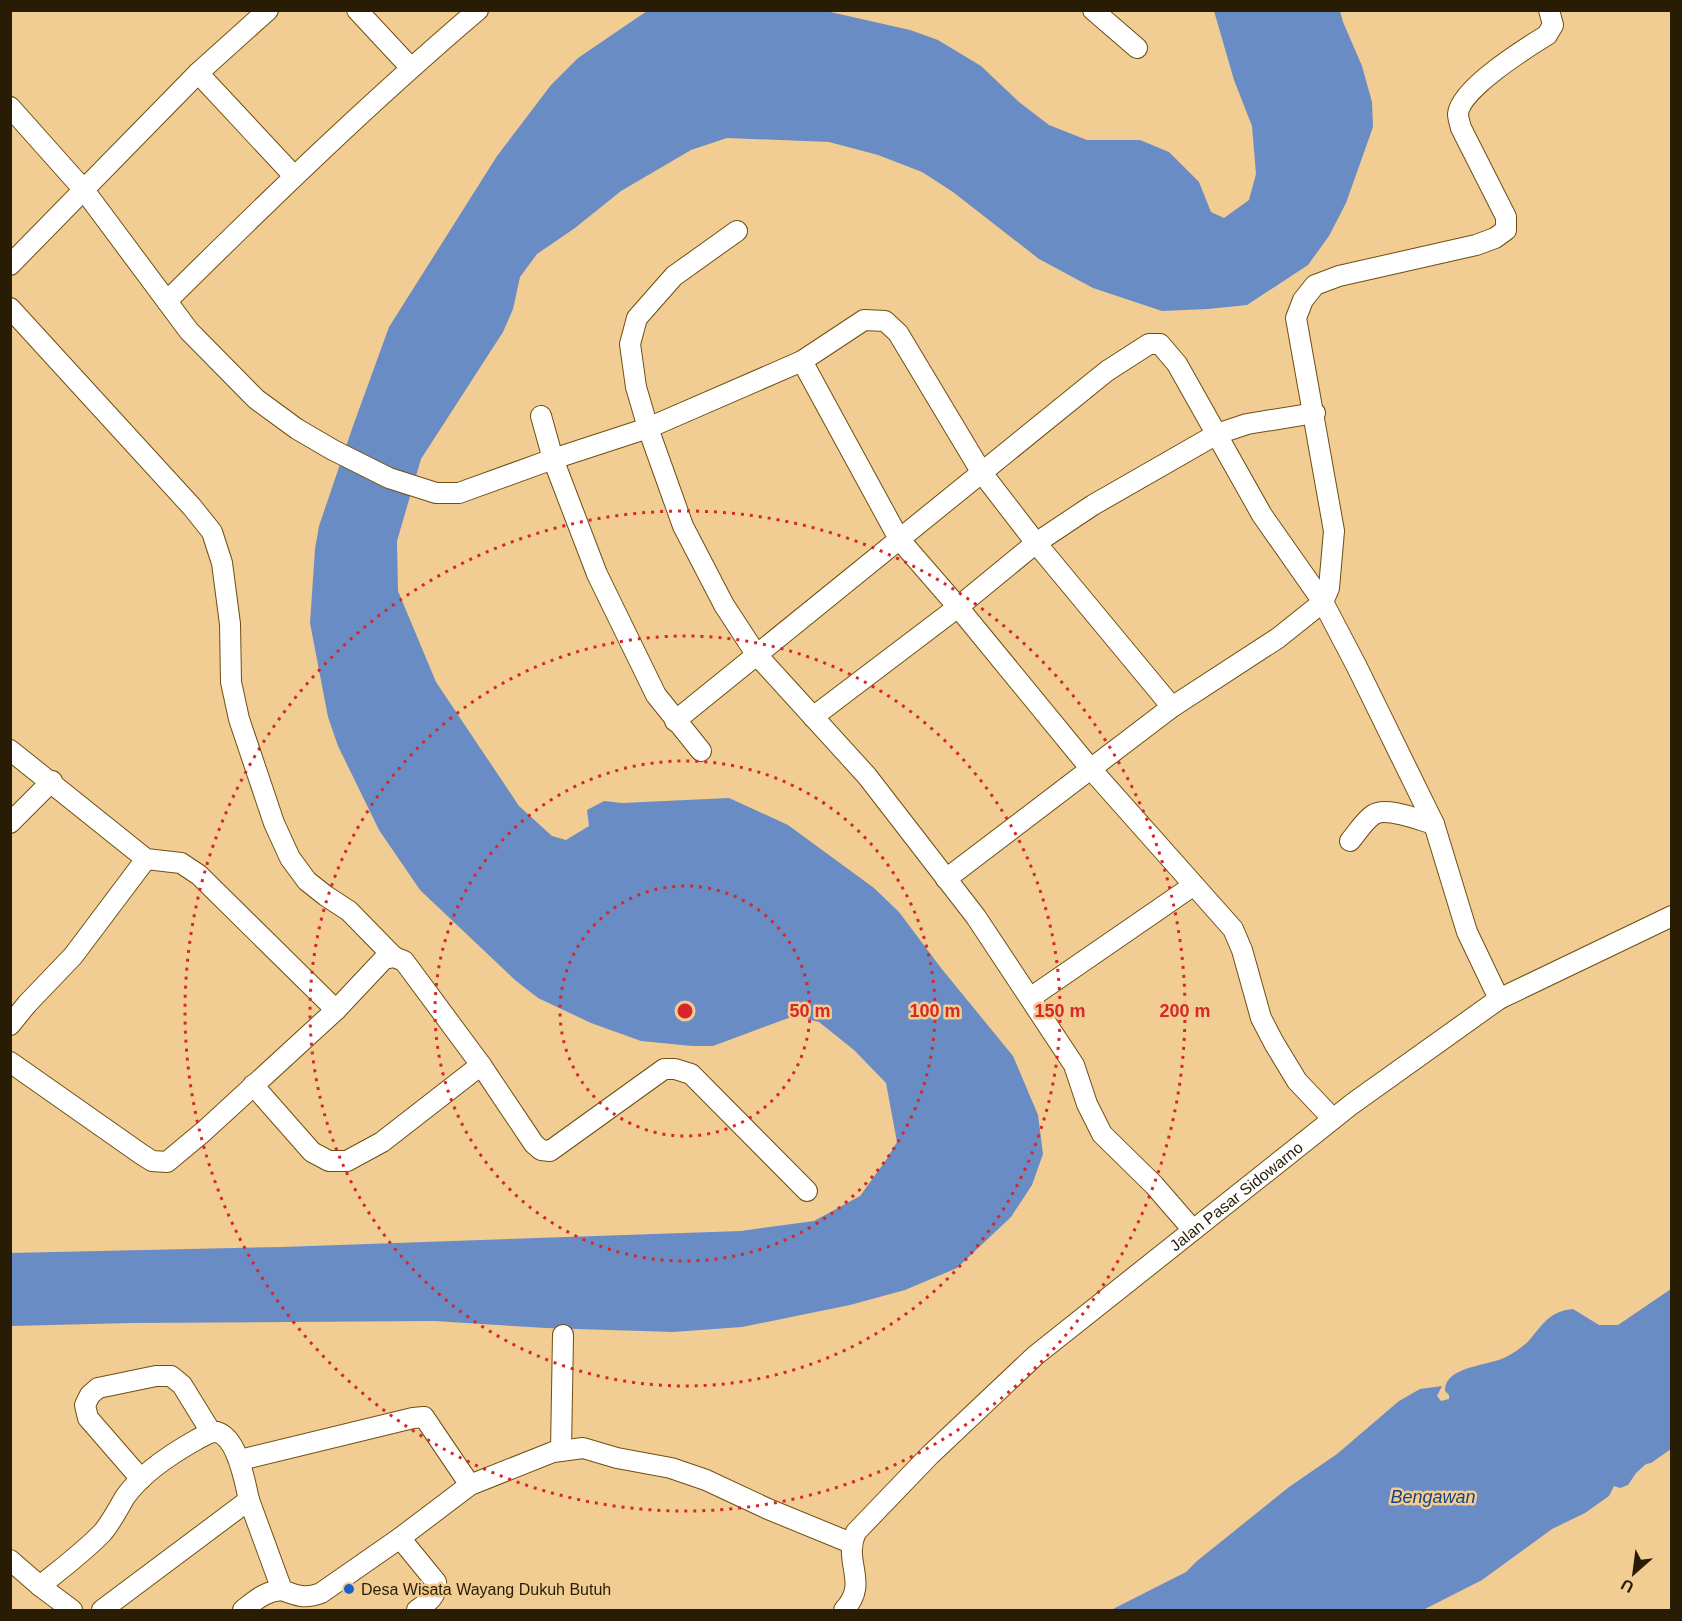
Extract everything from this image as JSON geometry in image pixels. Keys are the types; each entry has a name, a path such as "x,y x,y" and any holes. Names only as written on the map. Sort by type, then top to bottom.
{"street":[{"path":"10,265 198,74 268,10"},
{"path":"357,10 411,68"},
{"path":"167,301 294,176 411,68 478,10"},
{"path":"1093,10 1137,48"},
{"path":"946,879 1172,707 1278,638 1323,602 1329,588 1334,531 1315,413 1296,318 1303,300 1315,285 1339,276 1476,245 1495,238 1506,230 1506,217 1461,128 1458,115 1464,98 1480,83 1547,35 1553,25 1548,10"},
{"path":"198,74 294,176"},
{"path":"10,107 84,190 189,331 256,399 297,429 333,450 389,478 436,493 459,493 648,428 802,360 864,320 885,321 898,333 982,473 1036,543 1172,707"},
{"path":"737,231 674,276 637,318 630,344 636,387 683,526 724,605 756,654 867,776 976,917 1074,1065 1086,1104 1102,1134 1155,1185 1193,1230"},
{"path":"10,308 192,507 212,532 222,563 230,624 231,682 238,719 274,823 290,858 307,880 326,896 350,911 394,957 404,961 481,1065 534,1144 541,1150 550,1151 664,1069 675,1069 691,1074 807,1191"},
{"path":"675,720 1107,371 1149,344 1160,344 1177,364 1263,514 1323,602 1434,824 1467,932 1499,999"},
{"path":"802,360 899,539 1090,768 1233,929 1242,950 1261,1018 1297,1081 1333,1119"},
{"path":"813,717 958,607 1036,543 1093,504 1217,434 1247,424 1315,413"},
{"path":"541,416 553,459 597,574 656,694 701,751"},
{"path":"10,750 52,781 146,859 181,863 200,875 336,1010"},
{"path":"10,823 52,781"},
{"path":"1350,841 1372,816 1379,813 1389,812 1434,824"},
{"path":"10,1025 73,956 146,859"},
{"path":"1030,998 1194,885"},
{"name":"Jalan Pasar Sidowarno","path":"851,1543 864,1523 1036,1355 1333,1119 1499,999 1671,916"},
{"path":"10,1062 141,1154 152,1161 167,1162 336,1010 384,959 394,957"},
{"path":"253,1085 312,1152 329,1161 347,1161 382,1143 481,1065"},
{"path":"561,1451 563,1335"},
{"path":"141,1479 88,1418 86,1405 90,1395 98,1388 156,1376 171,1376 182,1384 211,1432"},
{"path":"240,1460 424,1417 470,1485"},
{"path":"40,1586 104,1531 126,1496 141,1479 175,1452 211,1432 218,1432 226,1438 240,1460 249,1500 282,1590"},
{"path":"243,1611 261,1595 271,1591 282,1590 308,1598 321,1593 470,1485 553,1452 583,1448 617,1458 671,1468 706,1480 768,1509 851,1543 856,1589 854,1597 844,1611"},
{"path":"102,1611 249,1500"},
{"path":"399,1538 436,1582 437,1589 431,1599 417,1611"},
{"path":"10,1560 72,1611"}],"water":[{"path":"647,11 826,11 910,30 938,40 981,66 1019,102 1049,125 1087,140 1140,140 1169,152 1199,182 1211,212 1224,218 1249,200 1256,174 1252,126 1234,80 1214,11 1340,11 1362,66 1372,102 1373,127 1346,203 1329,236 1308,265 1247,305 1162,311 1093,288 1039,259 953,192 922,172 878,155 829,142 727,138 691,150 621,191 575,228 537,254 520,277 513,309 503,332 421,459 397,541 398,591 436,682 519,806 552,836 566,840 589,826 587,810 604,801 622,803 729,798 788,825 874,888 899,912 941,968 1013,1056 1038,1115 1043,1154 1032,1185 1011,1217 957,1268 905,1290 850,1305 742,1327 673,1332 546,1328 434,1321 11,1326 10,1253 282,1247 741,1231 814,1221 860,1196 897,1142 886,1083 854,1050 819,1022 794,1016 713,1046 692,1046 641,1041 591,1023 538,998 515,980 420,890 379,830 338,746 328,717 310,623 315,549 319,526 389,327 497,156 551,85 578,58"},
{"name":"Bengawan","path":"1671,1289 1671,1449 1646,1464 1628,1485 1620,1488 1614,1486 1609,1496 1585,1513 1552,1529 1482,1580 1423,1610 1111,1610 1186,1572 1289,1487 1337,1454 1399,1401 1420,1389 1442,1386 1437,1396 1441,1401 1449,1399 1445,1391 1452,1376 1509,1355 1527,1343 1541,1326 1560,1312 1573,1309 1599,1325 1618,1325"}],"place":[{"name":"Desa Wisata Wayang Dukuh Butuh","path":"349,1589"}]}
